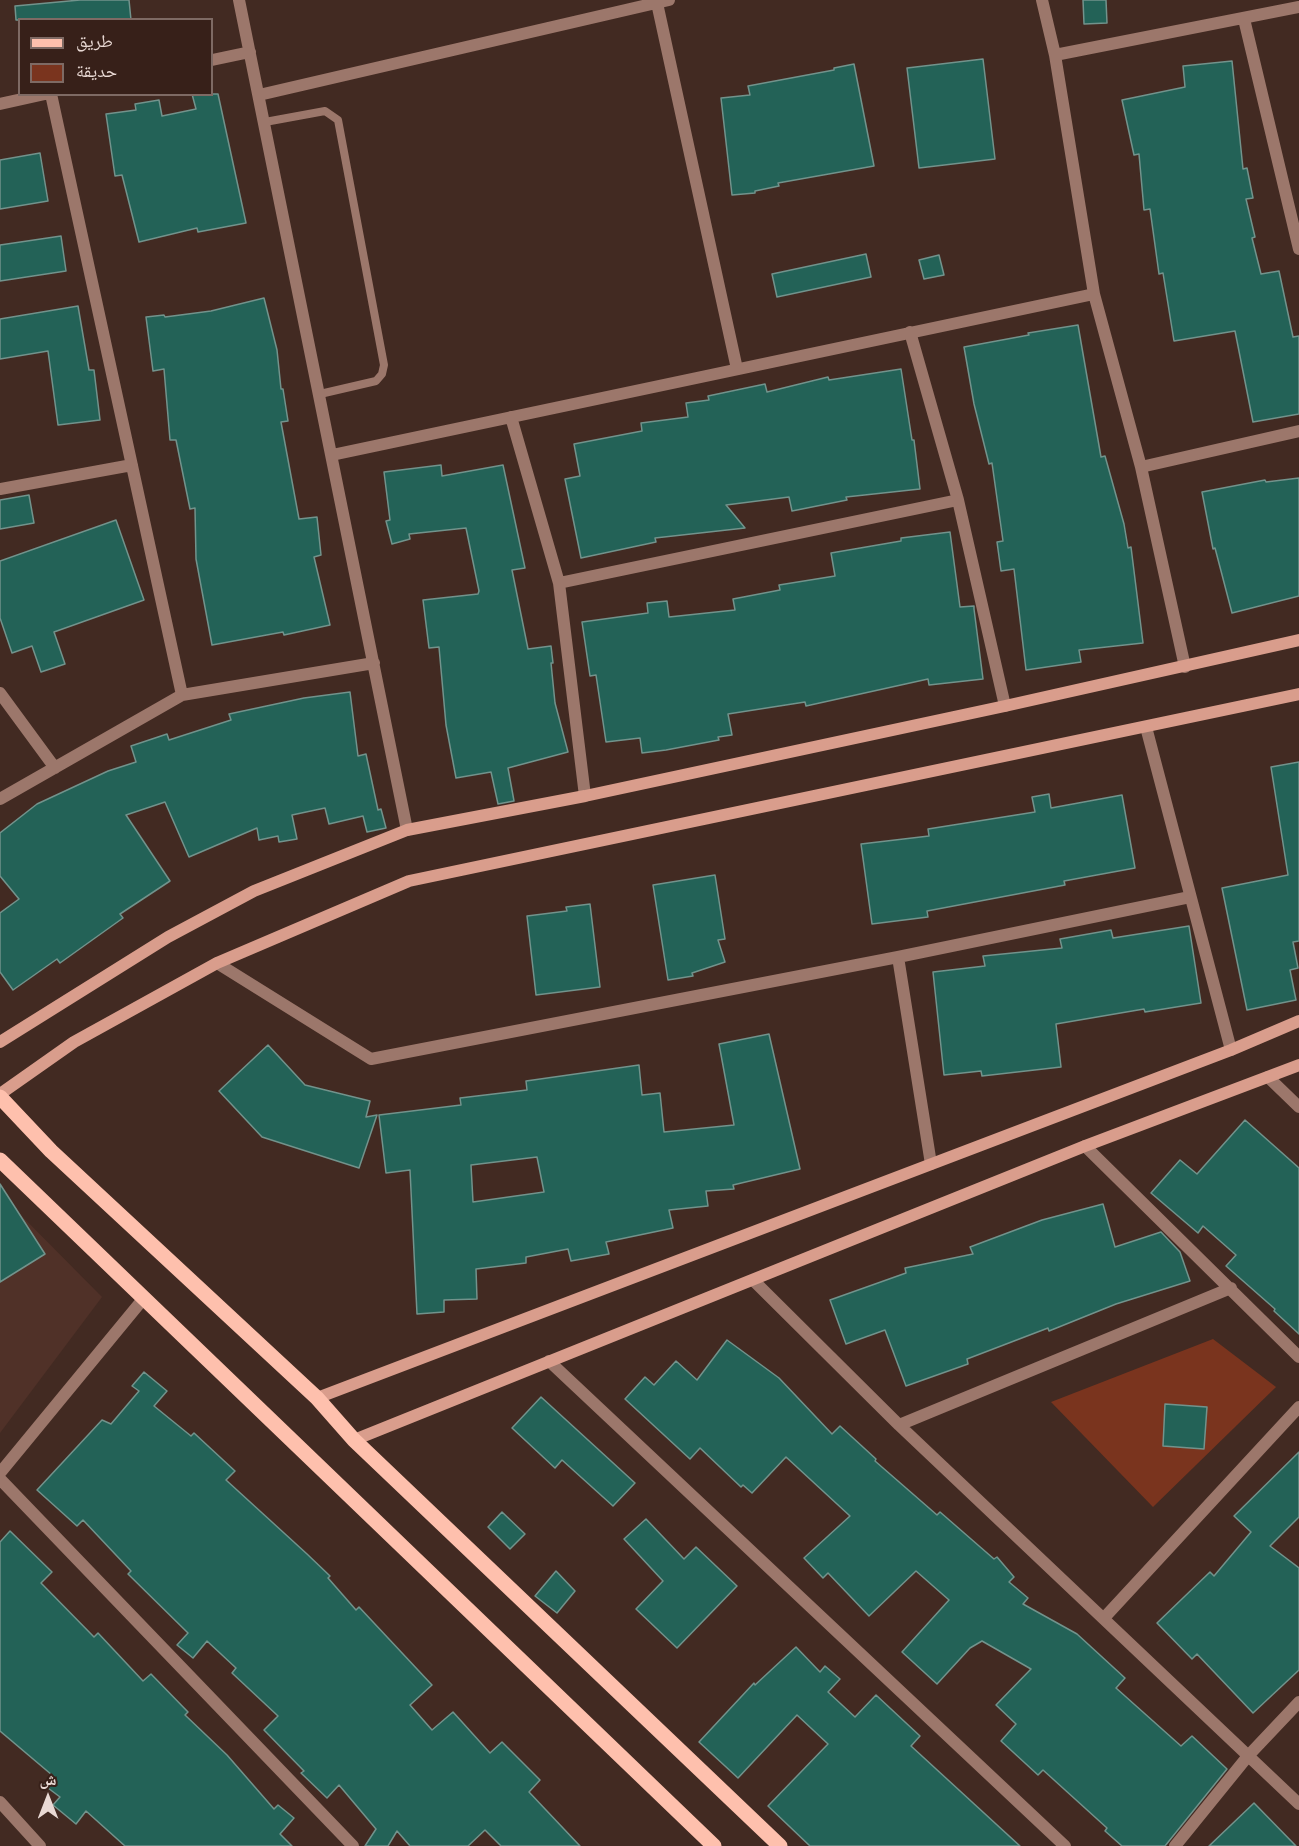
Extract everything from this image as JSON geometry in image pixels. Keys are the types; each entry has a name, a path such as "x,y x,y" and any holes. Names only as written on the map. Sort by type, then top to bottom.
{"main road":[{"path":"0,1042 168,937 254,891 407,830 585,796 1185,667 1299,640"},
{"path":"780,1846 354,1440 318,1398 51,1151 0,1095 74,1042 217,963 409,881 1299,694"},
{"path":"318,1398 1231,1050 1299,1021"},
{"path":"354,1440 1085,1146 1299,1065"},
{"path":"0,1160 714,1846"}],"street":[{"path":"239,0 407,830"},
{"path":"1042,0 1055,55 1094,294 1141,467 1185,667"},
{"path":"259,95 663,2 737,369"},
{"path":"1055,55 1299,7"},
{"path":"1244,19 1298,243"},
{"path":"213,60 250,52"},
{"path":"0,104 36,96"},
{"path":"51,96 182,695"},
{"path":"332,455 1094,294"},
{"path":"910,332 958,500 1005,706"},
{"path":"511,417 559,583 585,796"},
{"path":"1141,467 1299,431"},
{"path":"0,489 132,465"},
{"path":"559,583 958,500"},
{"path":"0,799 182,695 374,663"},
{"path":"0,693 54,768"},
{"path":"1146,727 1231,1050"},
{"path":"217,963 371,1059 898,957 1190,897"},
{"path":"898,957 931,1164"},
{"path":"1268,1077 1299,1107"},
{"path":"1085,1146 1299,1357"},
{"path":"754,1281 898,1425 1299,1804"},
{"path":"898,1425 1231,1288"},
{"path":"0,1473 144,1298"},
{"path":"549,1361 1065,1846"},
{"path":"1104,1618 1299,1407"},
{"path":"0,1479 353,1846"},
{"path":"1175,1846 1248,1756 1299,1702"},
{"path":"0,1802 40,1846"}],"lane":[{"path":"265,122 324,111 338,120 384,366 382,374 376,381 320,394"}],"shaded area":[{"path":"0,1194 102,1297 0,1433"}],"green space":[{"path":"1213,1339 1276,1387 1153,1507 1051,1402"}],"building":[{"path":"80,0 129,0 131,18 18,18 16,20 15,6"},
{"path":"1083,0 1106,0 1107,23 1084,24"},
{"path":"983,59 995,159 919,168 907,68"},
{"path":"1232,61 1243,169 1247,168 1253,198 1246,199 1255,237 1252,238 1261,274 1279,271 1293,337 1299,336 1299,414 1253,422 1235,331 1174,341 1163,273 1159,274 1150,209 1144,210 1139,154 1134,155 1122,100 1185,87 1183,66"},
{"path":"854,64 874,166 778,183 779,186 755,191 755,193 732,195 721,98 750,95 748,86 834,70 834,68"},
{"path":"218,94 246,223 198,232 197,228 139,242 122,175 115,176 106,114 136,110 135,104 159,100 162,116 196,109 193,96"},
{"path":"40,153 48,201 0,209 0,160"},
{"path":"61,236 66,271 0,281 0,245"},
{"path":"866,254 871,277 777,297 772,274"},
{"path":"939,255 944,275 924,279 919,260"},
{"path":"264,298 277,350 281,389 283,389 288,421 281,422 299,519 317,517 321,555 314,557 330,625 284,635 283,632 212,645 196,559 195,508 190,509 176,440 170,440 164,369 153,371 146,317 211,311"},
{"path":"78,306 89,370 94,370 100,420 58,425 48,351 0,359 0,319"},
{"path":"1078,325 1101,457 1105,456 1124,524 1128,548 1131,547 1143,643 1079,650 1081,662 1026,670 1014,569 1001,571 997,542 1003,541 992,463 989,464 974,404 964,347"},
{"path":"901,369 920,489 846,497 847,500 792,511 789,497 726,505 745,528 655,538 656,542 581,558 565,479 580,476 574,444 642,431 641,423 688,417 686,403 709,400 708,396 765,384 767,392 828,377 829,380"},
{"path":"441,465 442,476 503,465 525,568 512,570 528,649 551,646 555,703 568,752 508,768 514,801 498,804 491,772 456,778 446,725 439,647 429,648 423,600 478,594 479,591 466,528 409,534 410,539 392,544 386,521 390,520 384,472"},
{"path":"1299,478 1299,596 1232,613 1215,548 1213,549 1202,492 1265,480 1266,482"},
{"path":"29,495 34,523 0,529 0,500"},
{"path":"116,520 144,600 54,632 65,664 41,672 32,646 12,653 0,618 0,561"},
{"path":"950,532 960,607 974,606 983,679 929,685 928,679 806,706 805,702 728,714 732,735 718,737 719,740 666,750 642,753 640,738 606,742 596,675 590,676 582,622 648,613 647,603 667,601 669,617 735,610 733,599 780,590 779,585 835,576 831,553 901,541 901,538"},
{"path":"350,692 358,756 366,754 378,810 381,809 386,828 367,832 363,816 329,824 325,808 292,815 297,839 279,842 278,836 259,840 257,828 189,857 165,802 126,815 170,881 120,914 123,918 60,963 57,959 13,990 0,972 0,913 19,899 0,876 0,833 37,804 108,771 136,762 131,746 167,734 169,740 231,720 229,714 304,698"},
{"path":"1299,762 1299,941 1293,942 1298,968 1290,970 1296,1000 1247,1010 1222,888 1288,875 1271,767"},
{"path":"1049,794 1051,808 1122,795 1135,868 1064,881 1065,885 927,911 928,917 872,924 861,844 929,836 928,829 1035,812 1032,797"},
{"path":"715,875 725,939 718,940 725,962 692,973 693,976 668,980 653,885"},
{"path":"590,904 600,987 536,995 527,916 567,911 566,907"},
{"path":"1189,926 1201,1003 1145,1012 1144,1009 1056,1024 1061,1067 982,1076 981,1071 944,1075 933,972 985,966 983,956 1062,948 1060,939 1111,930 1113,938"},
{"path":"769,1034 800,1169 733,1185 734,1189 706,1191 708,1206 669,1210 673,1228 606,1242 609,1254 571,1261 568,1249 526,1257 526,1263 476,1269 477,1299 444,1300 444,1312 417,1314 410,1170 386,1173 379,1115 461,1105 460,1098 527,1090 526,1081 639,1065 642,1095 660,1093 664,1132 734,1125 719,1044","holes":["537,1157 544,1192 473,1202 471,1165"]},
{"path":"268,1045 305,1085 370,1101 366,1117 377,1115 359,1168 262,1137 219,1091"},
{"path":"1245,1120 1299,1168 1299,1334 1274,1311 1275,1309 1226,1266 1236,1255 1203,1226 1198,1233 1151,1193 1180,1160 1197,1174"},
{"path":"0,1184 45,1254 0,1282"},
{"path":"1103,1204 1115,1247 1161,1232 1180,1252 1190,1281 1116,1304 1049,1331 1048,1328 967,1359 968,1364 906,1386 885,1330 846,1344 830,1300 906,1273 905,1268 973,1254 970,1247 1042,1220"},
{"path":"727,1340 779,1378 832,1434 840,1426 876,1459 875,1461 937,1515 940,1512 994,1559 997,1557 1014,1577 1009,1582 1028,1598 1023,1604 1077,1634 1125,1678 1116,1688 1181,1746 1192,1736 1227,1769 1165,1846 1122,1846 1105,1831 1107,1828 1043,1770 1038,1775 1001,1741 1016,1724 996,1705 1031,1669 982,1641 970,1648 937,1684 902,1652 949,1600 916,1571 869,1616 828,1573 823,1578 804,1558 850,1516 786,1457 752,1493 743,1485 741,1487 700,1448 690,1459 625,1399 645,1377 654,1385 676,1361 697,1380"},
{"path":"144,1372 167,1391 154,1406 191,1436 194,1433 235,1471 226,1480 330,1576 328,1578 356,1610 359,1607 432,1685 410,1705 432,1730 453,1712 490,1753 502,1742 540,1780 529,1792 580,1846 501,1846 485,1830 468,1846 410,1846 397,1831 388,1846 365,1846 376,1829 339,1785 327,1798 301,1773 304,1771 264,1730 278,1716 232,1673 236,1668 207,1641 193,1658 177,1645 188,1633 128,1574 131,1571 83,1520 77,1526 37,1490 102,1420 111,1424 139,1391 132,1386"},
{"path":"541,1397 635,1483 613,1506 562,1460 555,1468 512,1428"},
{"path":"1165,1404 1207,1407 1204,1449 1163,1446"},
{"path":"1299,1452 1299,1517 1270,1546 1299,1568 1299,1670 1253,1713 1197,1654 1192,1659 1157,1623 1210,1572 1214,1576 1251,1532 1234,1516"},
{"path":"502,1512 525,1534 510,1549 488,1527"},
{"path":"646,1519 684,1559 696,1547 737,1586 677,1648 636,1609 663,1581 624,1539"},
{"path":"10,1531 52,1572 41,1583 94,1637 98,1633 143,1681 151,1674 188,1712 185,1715 227,1755 274,1809 278,1805 294,1818 280,1834 292,1846 125,1846 86,1811 76,1824 53,1805 60,1797 44,1785 52,1775 0,1731 0,1542"},
{"path":"556,1571 575,1591 557,1613 535,1596"},
{"path":"796,1647 820,1672 825,1666 840,1679 828,1692 855,1717 876,1695 920,1736 911,1746 1020,1846 810,1846 768,1806 828,1744 797,1715 738,1778 699,1742 754,1683 755,1685"},
{"path":"1254,1803 1296,1846 1209,1846"}]}
